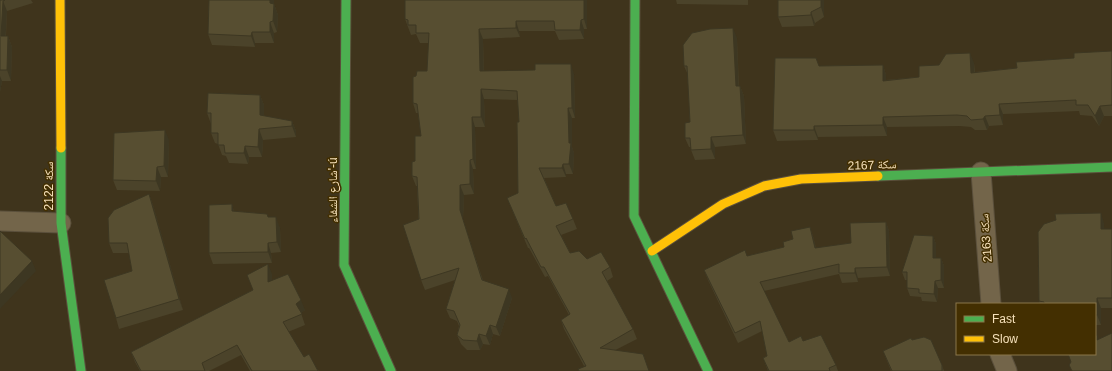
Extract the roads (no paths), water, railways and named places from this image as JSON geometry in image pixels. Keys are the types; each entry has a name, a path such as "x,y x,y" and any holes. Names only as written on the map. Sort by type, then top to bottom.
{"street":[{"name":"سكة 2122","path":"60,0 61,223 81,371"},
{"name":"شارع الشفاء'-ú","path":"346,0 344,265 391,371"},
{"path":"635,0 634,216 708,371"},
{"name":"سكة 2167","path":"652,251 723,204 764,186 801,179 1112,167"},
{"name":"سكة 2163","path":"981,172 991,303"},
{"path":"0,221 61,223"},
{"path":"1000,355 1007,371"}]}
